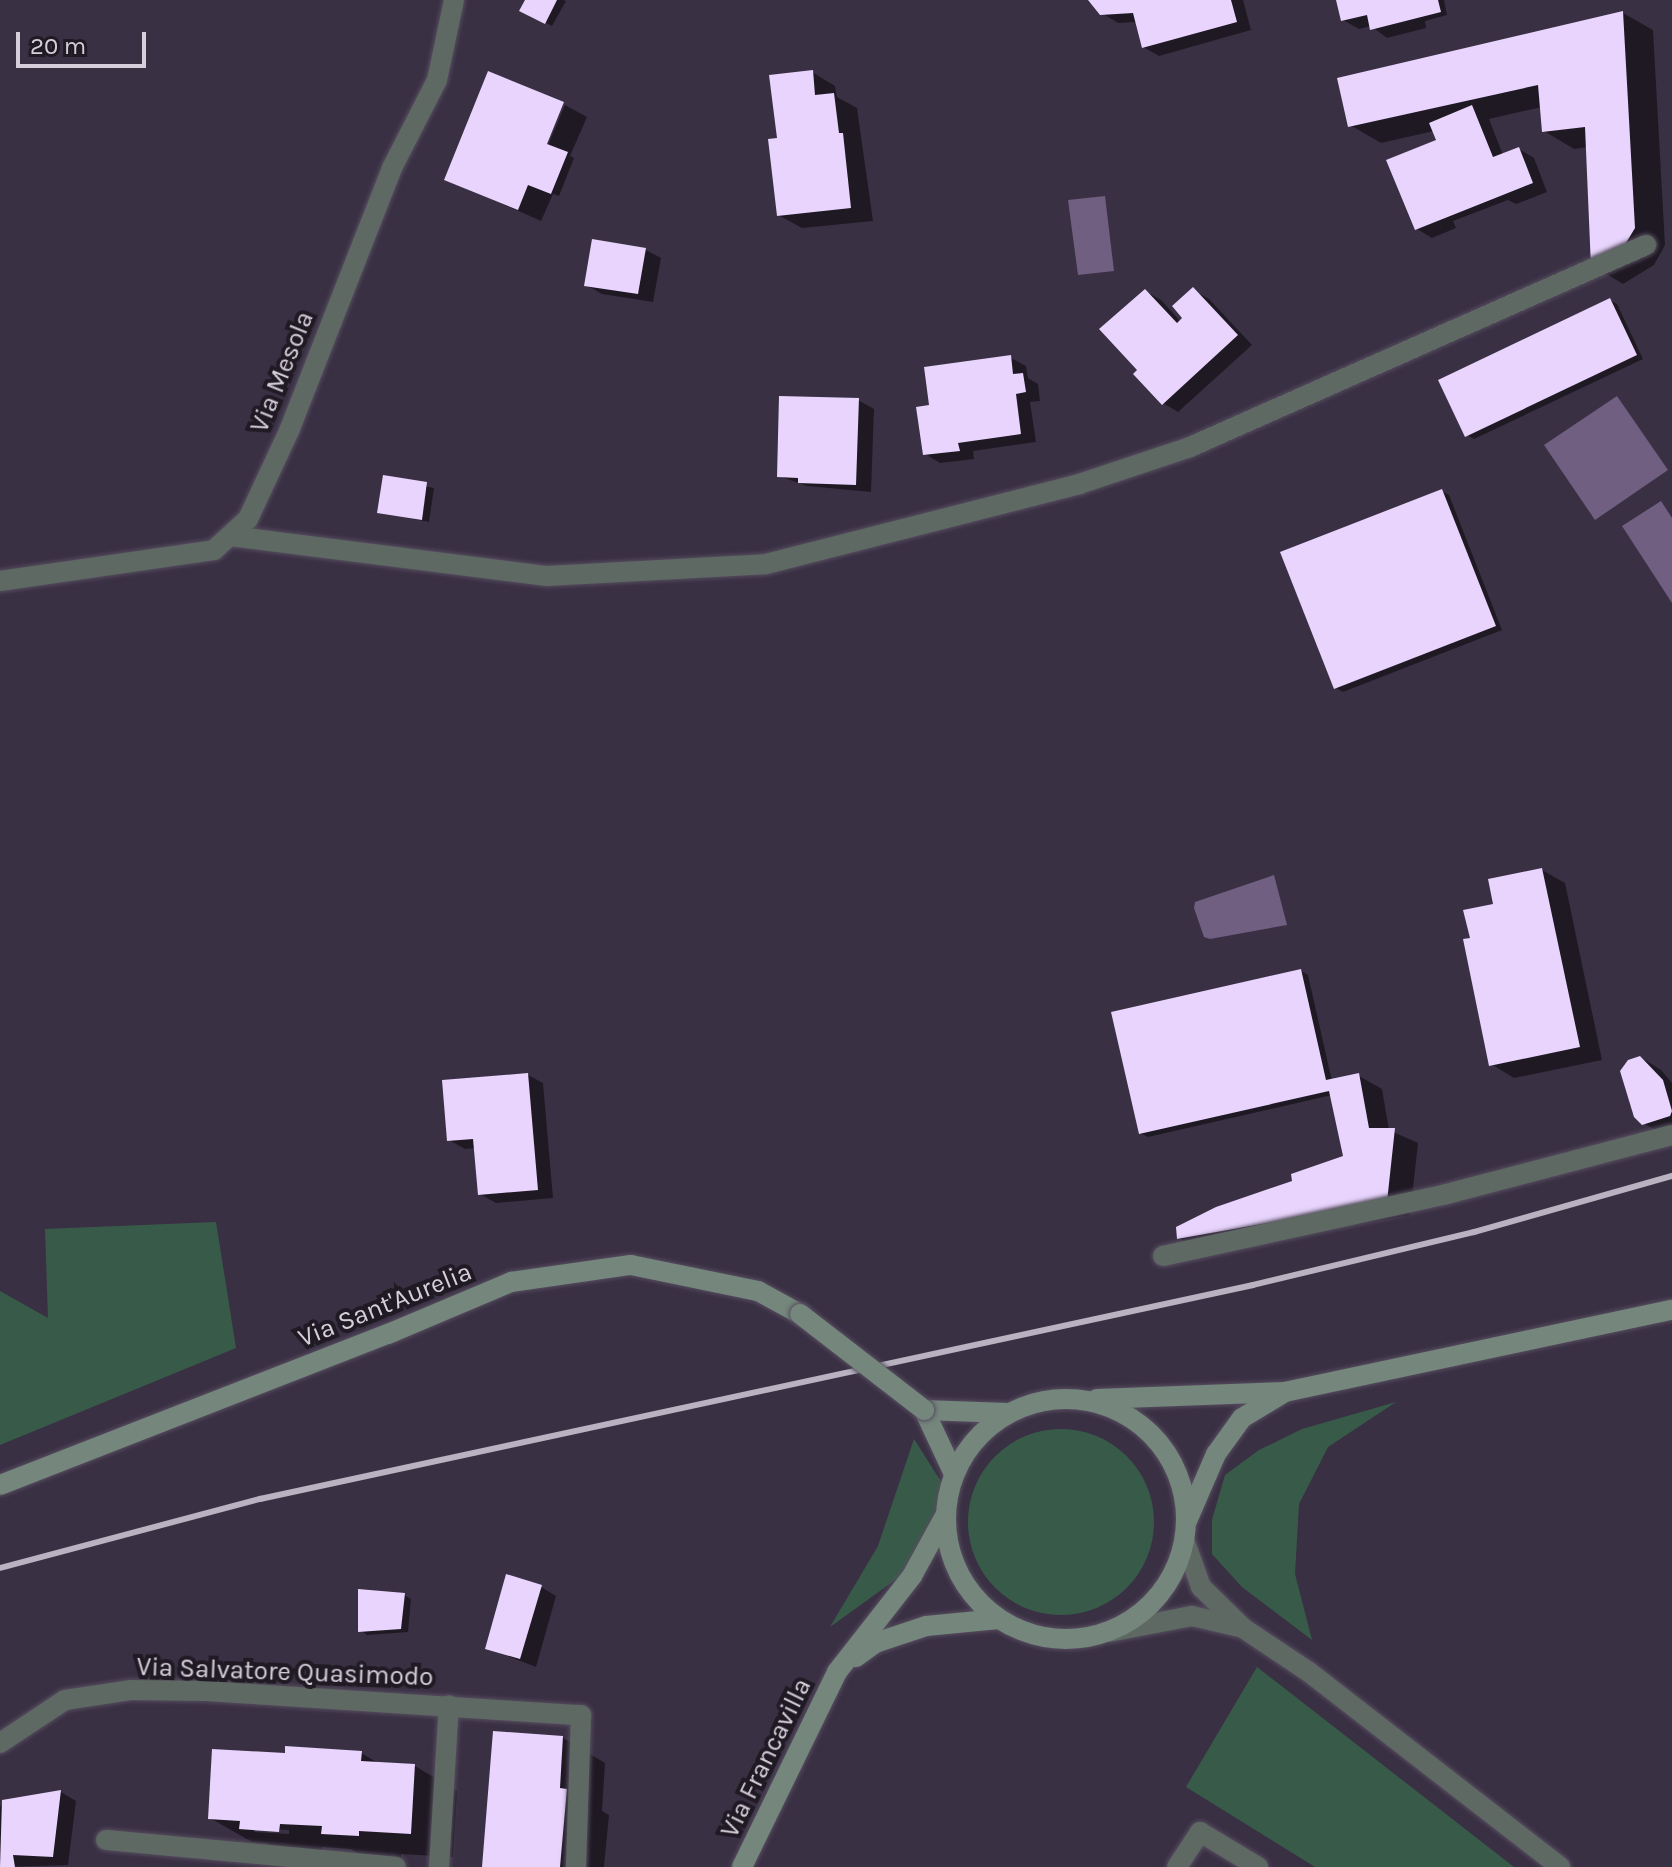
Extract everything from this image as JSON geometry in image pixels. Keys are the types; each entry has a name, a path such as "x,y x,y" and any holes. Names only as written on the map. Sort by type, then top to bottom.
{"main road":[{"name":"Via Sant'Aurelia","path":"0,1485 388,1334 511,1282 631,1265 758,1291 800,1314 924,1410"},
{"path":"954,1474 924,1410 1007,1413 1057,1398 1285,1392 1672,1310"},
{"path":"1007,1413 985,1430 967,1450 954,1474 946,1514 949,1545 959,1574 976,1599 999,1619 1025,1632 1052,1639 1081,1639 1109,1632 1136,1618 1158,1597 1175,1571 1186,1532 1216,1454 1242,1418 1285,1392"},
{"path":"1083,1399 1116,1409 1146,1428 1169,1455 1183,1487 1186,1532"},
{"path":"837,1672 912,1576 946,1514"},
{"path":"837,1672 875,1643 926,1626 999,1619"},
{"name":"Via Francavilla","path":"742,1867 837,1672"}],"street":[{"name":"Via Mesola","path":"0,581 214,550 248,519 289,431 392,168 437,80 454,0"},
{"path":"230,536 547,576 766,564 1079,484 1190,447 1646,245"},
{"path":"1163,1256 1443,1195 1672,1135"},
{"path":"1186,1532 1201,1587 1243,1628 1309,1672 1560,1867"},
{"path":"1109,1632 1192,1616 1243,1628"},
{"name":"Via Salvatore Quasimodo","path":"0,1743 65,1700 130,1690 449,1705 581,1715 576,1867"},
{"path":"439,1867 449,1705"},
{"path":"1177,1867 1200,1832 1258,1867"},
{"path":"106,1840 396,1867"}],"green space":[{"path":"216,1222 236,1348 0,1445 0,1291 48,1318 45,1229"},
{"path":"1396,1402 1328,1447 1299,1504 1295,1574 1312,1640 1242,1587 1212,1554 1212,1520 1225,1475 1259,1450 1302,1429"},
{"path":"1061,1429 1079,1430 1097,1436 1127,1456 1147,1486 1153,1504 1153,1540 1147,1558 1127,1588 1097,1608 1079,1614 1061,1615 1043,1614 1025,1608 995,1588 975,1558 969,1540 968,1522 969,1504 975,1486 995,1456 1025,1436 1043,1430"},
{"path":"914,1439 942,1483 932,1526 898,1578 830,1627 878,1546"},
{"path":"1257,1667 1514,1867 1315,1867 1186,1787"}],"shaded area":[{"path":"1105,196 1114,271 1078,275 1068,200"},
{"path":"1617,396 1668,470 1595,520 1544,445"},
{"path":"1661,501 1672,518 1672,603 1622,526"},
{"path":"1274,875 1287,925 1210,939 1204,937 1194,908 1195,902"}],"building":[{"path":"525,0 557,0 545,24 519,11"},
{"path":"1088,0 1231,0 1237,22 1142,48 1133,13 1100,15"},
{"path":"1336,0 1438,0 1441,12 1370,30 1367,15 1341,21"},
{"path":"1623,11 1635,228 1623,248 1591,267 1585,127 1542,132 1538,85 1348,127 1337,78"},
{"path":"813,70 815,95 834,93 839,133 843,133 851,208 777,216 768,139 777,138 769,75"},
{"path":"488,71 564,102 547,144 568,152 551,194 528,185 518,210 444,180"},
{"path":"1472,105 1493,157 1519,147 1533,183 1415,230 1386,160 1436,140 1429,123"},
{"path":"592,239 646,248 638,294 584,286"},
{"path":"1193,287 1238,335 1162,405 1133,374 1137,370 1099,329 1145,289 1177,323 1182,318 1172,306"},
{"path":"1610,298 1637,355 1465,437 1438,380"},
{"path":"1011,355 1013,374 1023,373 1026,392 1016,394 1021,434 958,443 960,451 923,455 916,407 929,405 924,367"},
{"path":"779,396 859,398 856,485 798,483 798,478 777,477"},
{"path":"383,475 427,482 422,520 377,513"},
{"path":"1442,489 1496,626 1334,689 1280,552"},
{"path":"1542,868 1580,1047 1489,1066 1463,939 1470,938 1463,910 1493,904 1488,879"},
{"path":"1301,969 1326,1080 1359,1073 1369,1128 1395,1128 1387,1202 1177,1239 1176,1227 1216,1207 1292,1181 1291,1174 1343,1156 1329,1091 1139,1134 1111,1012"},
{"path":"1640,1056 1663,1080 1672,1111 1670,1116 1642,1125 1634,1117 1620,1071 1628,1060"},
{"path":"528,1073 538,1190 478,1195 473,1139 447,1141 442,1080"},
{"path":"506,1574 542,1585 520,1659 485,1649"},
{"path":"358,1589 405,1593 401,1629 358,1632"},
{"path":"493,1731 563,1736 560,1788 567,1789 560,1867 482,1867"},
{"path":"285,1746 362,1751 361,1761 415,1764 411,1834 359,1831 359,1836 321,1834 322,1826 280,1824 279,1832 239,1829 240,1821 208,1819 212,1749 285,1753"},
{"path":"61,1790 53,1857 13,1855 15,1867 0,1867 2,1800"}],"railway":[{"path":"0,1568 260,1499 1253,1285 1474,1232 1672,1176"}]}
